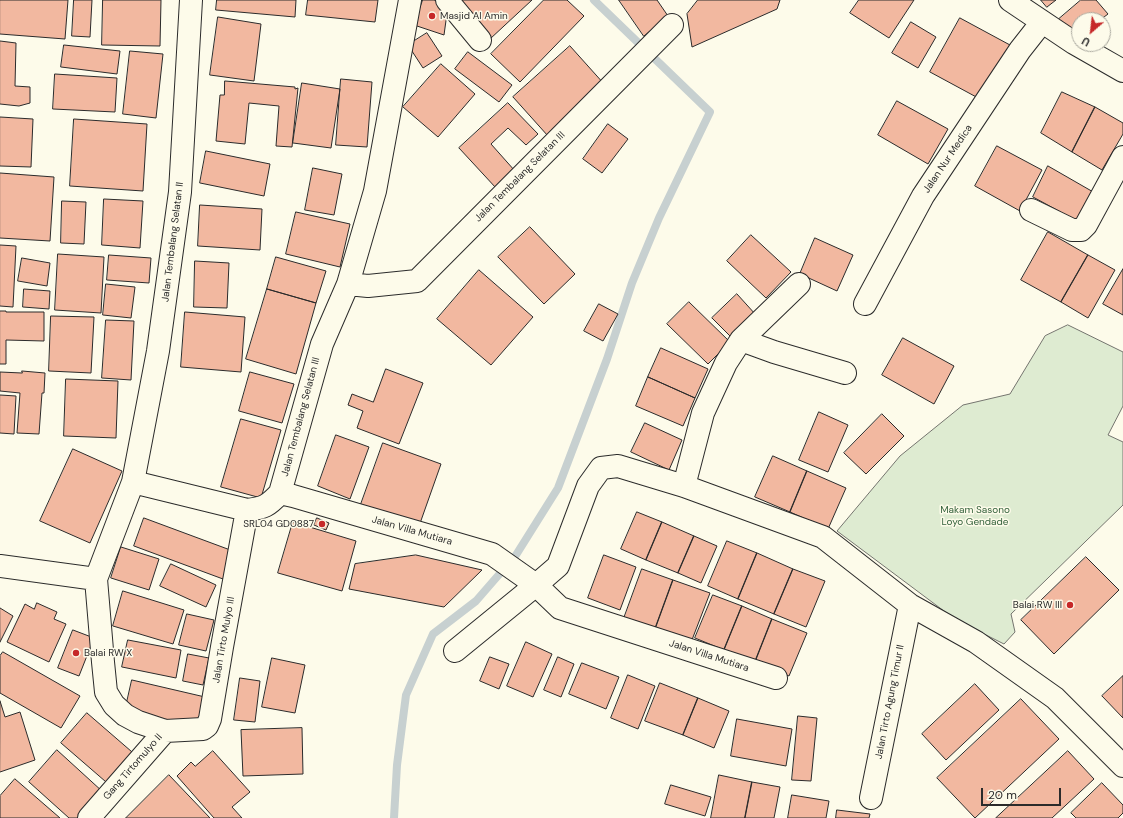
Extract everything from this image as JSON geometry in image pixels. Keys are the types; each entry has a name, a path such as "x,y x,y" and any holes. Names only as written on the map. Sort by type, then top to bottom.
{"street":[{"name":"Jalan Tembalang Selatan II","path":"96,578 133,482 158,351 180,192 191,0"},
{"name":"Jalan Tembalang Selatan III","path":"280,494 322,344 348,284 375,191 410,0"},
{"path":"447,0 480,40"},
{"path":"1010,0 1074,43 1123,71"},
{"name":"Jalan Nur Medica","path":"865,304 924,196 1020,50 1042,22"},
{"name":"Jalan Tembalang Selatan III","path":"348,284 368,286 417,281 672,25"},
{"path":"1031,210 1072,230 1081,230 1086,225 1123,157"},
{"path":"684,486 703,413 726,363 741,340 799,284"},
{"path":"741,340 774,352 845,373"},
{"path":"455,651 558,566 588,486 601,468 618,466 684,486 823,537 910,605 976,642 1055,698 1123,766"},
{"path":"133,482 248,510 262,508 272,502 280,494"},
{"name":"Jalan Villa Mutiara","path":"280,494 492,554 536,585 560,608 776,678"},
{"name":"Jalan Tirto Mulyo III","path":"165,731 203,729 207,726 210,719 248,510"},
{"path":"0,566 96,578"},
{"name":"Gang Tirtomulyo II","path":"89,818 165,731 138,722 125,715 114,705 106,692 96,578"},
{"name":"Jalan Tirto Agung Timur II","path":"871,798 910,605"}],"green space":[{"name":"Makam Sasono Loyo Gendade","path":"1068,325 1123,352 1123,406 1108,435 1123,442 1123,505 1011,614 1015,632 1004,644 956,620 837,531 900,456 963,405 1010,394 1045,336"}],"building":[{"path":"0,0 68,0 65,39 0,34"},
{"path":"74,0 92,0 90,37 72,36"},
{"path":"103,0 161,0 160,46 102,45"},
{"path":"217,0 296,0 295,17 216,10"},
{"path":"308,0 378,0 375,22 306,15"},
{"name":"Masjid Al Amin","path":"423,0 434,0 448,6 444,35 414,25"},
{"path":"455,0 532,0 490,39"},
{"path":"544,0 567,0 584,16 520,82 491,54"},
{"path":"619,0 657,0 668,16 644,36"},
{"path":"698,0 780,0 777,9 692,47 687,14"},
{"path":"859,0 914,0 889,38 850,13"},
{"path":"1041,0 1056,0 1047,7"},
{"path":"1081,0 1096,0 1106,12 1071,12 1071,33 1059,19"},
{"path":"218,17 261,24 254,81 210,75"},
{"path":"960,18 1010,45 980,99 930,72"},
{"path":"911,22 936,37 918,68 892,53"},
{"path":"427,33 442,56 423,68 408,45"},
{"path":"0,41 16,43 15,86 30,87 30,103 19,106 0,104"},
{"path":"64,45 120,51 117,74 61,67"},
{"path":"570,46 605,85 548,136 513,97"},
{"path":"130,51 163,54 156,118 123,114"},
{"path":"468,52 512,85 499,102 455,69"},
{"path":"441,64 475,94 438,137 403,107"},
{"path":"55,74 117,78 115,112 53,109"},
{"path":"341,79 372,82 367,147 336,145"},
{"path":"225,81 295,87 295,89 298,88 292,147 276,146 279,106 249,103 245,144 216,141 220,95 224,95"},
{"path":"302,83 340,89 331,148 293,143"},
{"path":"1062,92 1095,107 1072,152 1041,133"},
{"path":"897,101 948,129 928,164 878,135"},
{"path":"508,103 538,134 526,145 508,128 491,144 515,171 496,188 459,148"},
{"path":"1095,107 1123,123 1123,134 1102,170 1072,152"},
{"path":"0,117 33,119 31,167 0,166"},
{"path":"74,119 147,124 143,191 70,186"},
{"path":"608,124 628,139 602,173 583,159"},
{"path":"997,146 1042,170 1020,211 975,186"},
{"path":"206,151 270,164 264,196 200,183"},
{"path":"1048,166 1095,193 1079,222 1033,197"},
{"path":"313,168 342,174 334,215 305,210"},
{"path":"0,173 54,177 50,241 0,238"},
{"path":"104,199 143,201 140,248 102,245"},
{"path":"62,201 86,202 84,244 61,243"},
{"path":"200,205 262,209 260,250 198,246"},
{"path":"296,212 350,224 340,267 286,254"},
{"path":"530,227 575,274 544,304 498,257"},
{"path":"1048,232 1088,255 1061,302 1021,280"},
{"path":"751,235 791,272 766,298 727,261"},
{"path":"815,238 853,255 837,291 800,274"},
{"path":"0,245 16,246 13,307 0,306"},
{"path":"58,254 104,257 101,313 55,310"},
{"path":"109,255 151,258 149,283 107,280"},
{"path":"1088,255 1115,270 1088,318 1061,302"},
{"path":"276,257 326,271 316,303 267,289"},
{"path":"22,258 50,263 47,286 18,281"},
{"path":"195,261 229,263 227,308 194,307"},
{"path":"1123,269 1123,315 1103,304"},
{"path":"479,270 533,317 491,365 437,319"},
{"path":"106,284 135,287 131,318 103,315"},
{"path":"24,289 50,291 49,309 23,307"},
{"path":"267,289 316,303 296,374 246,359"},
{"path":"737,294 756,315 732,338 712,318"},
{"path":"689,302 730,342 708,364 667,324"},
{"path":"599,304 618,314 603,341 584,331"},
{"path":"0,311 44,312 44,341 6,340 6,364 0,364"},
{"path":"185,312 245,317 241,372 181,367"},
{"path":"51,316 94,317 91,373 49,371"},
{"path":"106,320 134,321 131,380 102,378"},
{"path":"903,338 954,366 934,404 882,375"},
{"path":"661,348 708,369 695,398 648,377"},
{"path":"386,369 423,383 399,444 357,428 363,411 348,405 352,394 373,402"},
{"path":"22,371 45,373 39,434 17,433 20,393 0,391 0,372 22,373"},
{"path":"250,372 294,384 282,423 239,411"},
{"path":"648,377 695,398 683,426 636,406"},
{"path":"66,379 118,381 116,438 64,436"},
{"path":"0,395 16,396 14,434 0,433"},
{"path":"819,412 848,425 828,472 799,460"},
{"path":"882,414 904,436 866,474 844,453"},
{"path":"241,419 281,430 261,498 221,487"},
{"path":"645,423 682,440 669,470 631,452"},
{"path":"336,435 369,447 350,499 318,486"},
{"path":"383,443 441,464 418,529 360,507"},
{"path":"73,449 122,471 90,543 40,521"},
{"path":"773,456 807,471 790,512 755,497"},
{"path":"807,471 846,488 828,529 790,512"},
{"path":"637,512 662,522 646,560 621,549"},
{"path":"144,518 233,551 223,579 134,546"},
{"name":"SRL04 GD0887","path":"317,518 329,523 326,530 314,525"},
{"path":"293,522 356,541 342,591 278,573"},
{"path":"662,522 694,536 678,573 646,560"},
{"path":"694,536 717,546 701,583 678,573"},
{"path":"727,541 757,553 738,599 708,586"},
{"path":"121,547 159,559 149,590 111,578"},
{"path":"757,553 793,569 774,614 738,599"},
{"path":"416,555 482,570 444,607 349,589 355,564"},
{"path":"604,555 636,567 620,610 588,598"},
{"name":"Balai RW III","path":"1086,557 1119,590 1054,654 1021,620"},
{"path":"171,564 216,585 206,607 160,586"},
{"path":"642,569 673,580 654,632 623,621"},
{"path":"793,569 825,581 806,627 774,614"},
{"path":"673,580 710,593 690,645 654,632"},
{"path":"123,591 184,610 173,644 113,626"},
{"path":"713,595 742,606 724,650 695,638"},
{"path":"37,603 57,612 54,619 66,624 49,662 7,642 25,604 34,609"},
{"path":"742,606 772,619 755,662 724,650"},
{"path":"0,608 13,616 0,642"},
{"path":"187,614 214,620 206,651 179,645"},
{"path":"772,619 807,633 789,676 755,662"},
{"name":"Balai RW X","path":"73,630 94,638 79,676 58,668"},
{"path":"128,640 181,650 176,678 122,667"},
{"path":"526,642 552,654 533,697 507,686"},
{"path":"3,652 80,696 61,728 0,693 0,656"},
{"path":"188,654 209,658 203,685 183,681"},
{"path":"490,657 509,664 499,689 480,681"},
{"path":"558,657 574,664 561,697 544,690"},
{"path":"272,658 305,665 295,713 262,707"},
{"path":"582,663 619,677 606,709 569,694"},
{"path":"628,675 655,686 638,729 611,718"},
{"path":"1123,676 1123,718 1102,696"},
{"path":"240,678 260,681 255,722 234,720"},
{"path":"132,680 205,697 197,728 125,711"},
{"path":"660,683 698,698 683,735 645,721"},
{"path":"975,684 999,710 946,760 922,734"},
{"path":"698,698 729,711 714,748 683,735"},
{"path":"1021,699 1059,739 975,818 937,778"},
{"path":"0,701 5,717 20,712 35,760 0,772"},
{"path":"87,713 139,758 113,788 61,743"},
{"path":"798,716 817,718 811,781 792,780"},
{"path":"737,719 792,729 786,766 731,756"},
{"path":"302,728 303,774 243,776 241,730"},
{"path":"57,750 103,792 79,818 69,818 29,782"},
{"path":"213,751 250,792 232,807 242,818 214,818 177,776 191,762 195,766"},
{"path":"1068,751 1094,779 1052,818 996,818"},
{"path":"169,775 210,818 126,818"},
{"path":"719,775 752,782 745,818 711,818"},
{"path":"15,779 60,818 0,818 0,796"},
{"path":"752,782 780,787 774,818 745,818"},
{"path":"1102,783 1123,805 1123,813 1118,818 1076,818 1071,813"},
{"path":"671,785 711,797 705,816 665,804"},
{"path":"792,795 829,801 826,818 788,818"},
{"path":"837,810 870,814 869,818 836,818"}],"waterway":[{"path":"394,818 397,765 406,695 433,634 476,601 516,555 558,488 607,359 632,283 659,218 710,112 594,0"}],"place":[{"name":"Masjid Al Amin","path":"432,16"},
{"name":"SRL04 GD0887","path":"322,524"},
{"name":"Balai RW III","path":"1070,605"},
{"name":"Balai RW X","path":"76,653"}]}
